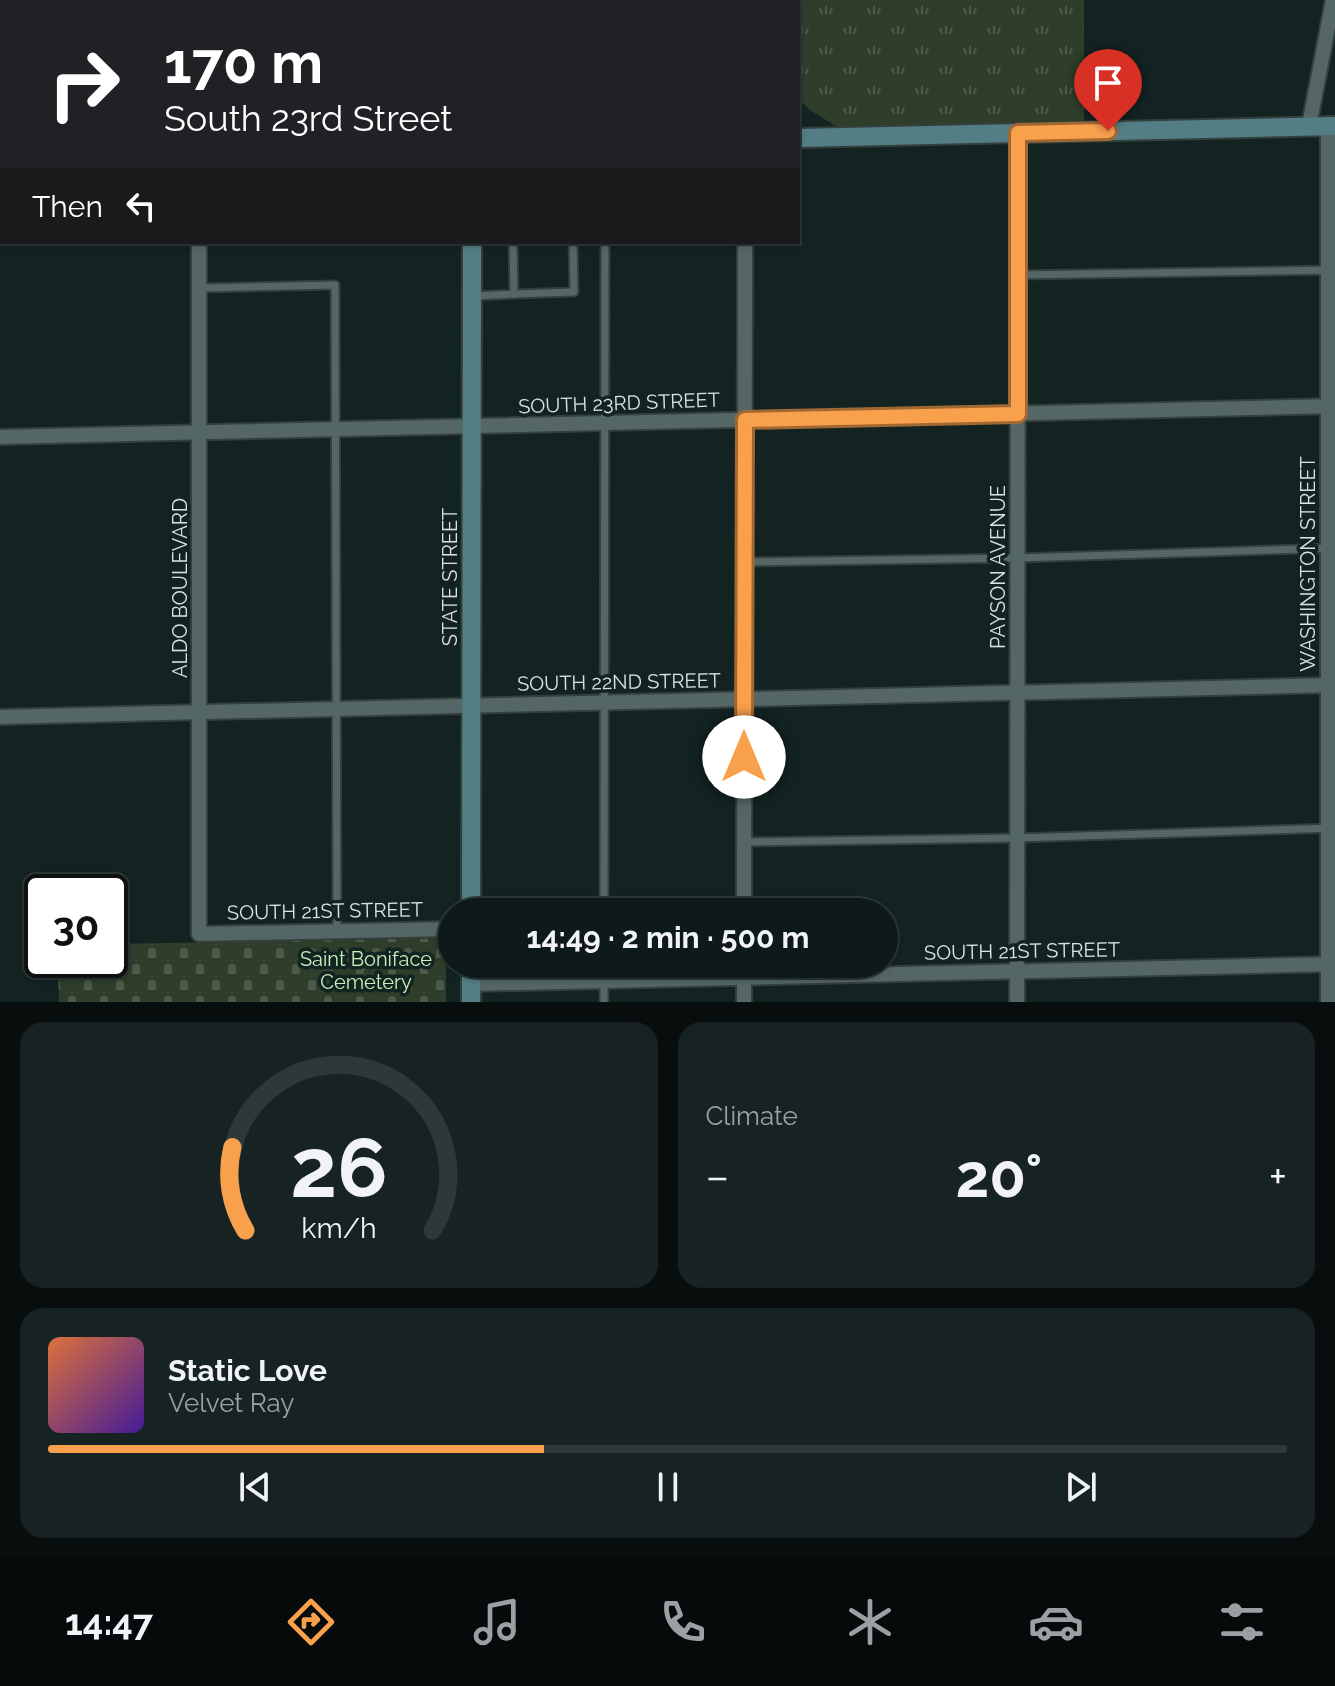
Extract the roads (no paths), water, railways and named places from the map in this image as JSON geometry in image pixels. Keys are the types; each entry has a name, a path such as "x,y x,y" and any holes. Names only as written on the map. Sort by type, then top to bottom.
{"street":[{"path":"1309,126 1333,0"},
{"path":"800,138 1332,126"},
{"name":"WASHINGTON STREET","path":"1328,1002 1331,964 1332,126"},
{"name":"PAYSON AVENUE","path":"1017,1002 1018,133"},
{"name":"ALDO BOULEVARD","path":"199,244 199,934"},
{"name":"STATE STREET","path":"471,898 472,244"},
{"path":"744,898 745,244"},
{"name":"SOUTH 23RD STREET","path":"0,437 1332,406"},
{"name":"SOUTH 22ND STREET","path":"0,717 1331,685"},
{"name":"SOUTH 21ST STREET","path":"199,934 438,929"},
{"name":"SOUTH 21ST STREET","path":"898,971 1331,964"},
{"name":"SOUTH 21ST STREET","path":"471,993 646,978"},
{"path":"744,978 744,1002"}],"lane":[{"path":"513,244 514,294"},
{"path":"472,296 574,292 573,244"},
{"path":"604,898 605,244"},
{"path":"1018,275 1332,270"},
{"path":"200,288 335,285 337,931"},
{"path":"744,562 1018,558 1332,548"},
{"path":"744,842 1017,838 1331,828"},
{"path":"604,981 604,1002"}],"park label":[{"name":"Saint Boniface Cemetery","path":"366,970"}]}
